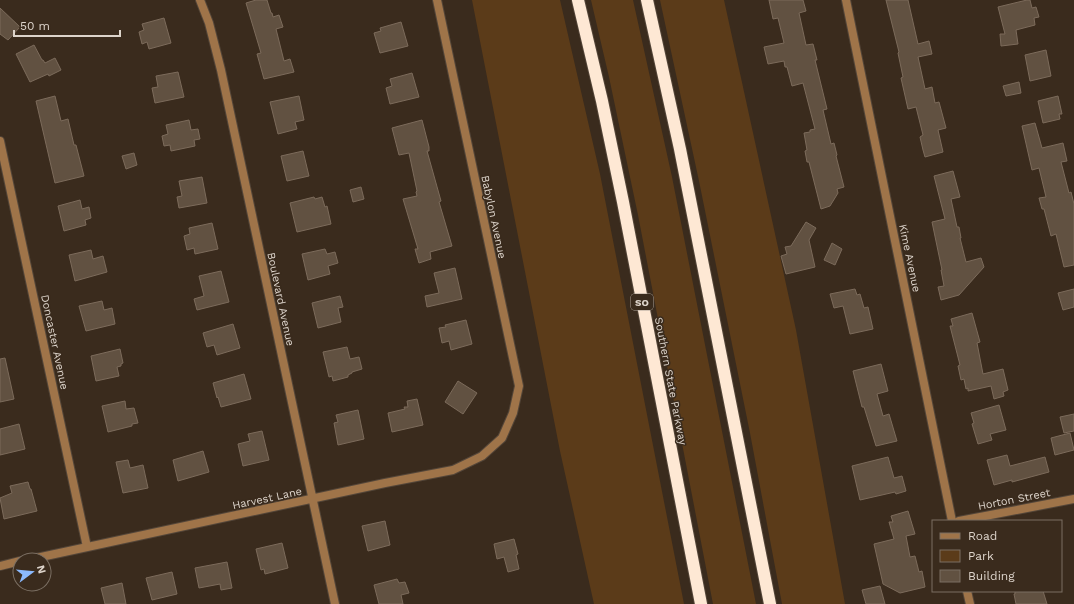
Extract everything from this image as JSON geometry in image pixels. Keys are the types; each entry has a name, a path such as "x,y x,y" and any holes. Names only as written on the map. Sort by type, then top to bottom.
{"highway":[{"name":"Southern State Parkway","path":"578,0 602,101 624,209 701,604"},
{"path":"647,0 682,156 770,604"}],"street":[{"name":"Boulevard Avenue","path":"200,0 209,23 221,70 335,604"},
{"name":"Babylon Avenue","path":"437,0 519,386 513,413 502,438"},
{"name":"Kime Avenue","path":"846,0 952,520"},
{"name":"Doncaster Avenue","path":"0,142 87,547"},
{"name":"Harvest Lane","path":"52,555 453,470 482,456 502,438"},
{"name":"Horton Street","path":"964,520 1074,499"},
{"path":"0,566 12,564"},
{"path":"967,592 970,604"}],"green space":[{"path":"472,0 560,0 600,174 684,604 594,604 560,451"},
{"path":"591,0 633,0 672,177 756,604 713,604 638,215"},
{"path":"660,0 724,0 796,330 845,604 782,604 750,433 699,181"}],"building":[{"path":"256,0 267,0 273,17 279,15 283,27 276,29 284,61 290,59 294,72 264,79 257,54 261,53 246,3"},
{"path":"769,0 803,0 806,11 799,13 806,45 813,44 817,60 815,60 827,109 823,110 831,144 834,143 844,187 837,189 838,193 830,206 821,209 805,151 807,150 804,133 815,129 803,83 792,86 784,61 768,64 764,47 784,43 778,18 773,19"},
{"path":"886,0 908,0 918,44 929,41 932,54 918,57 925,89 932,87 935,103 939,102 946,128 938,130 943,152 925,157 920,137 923,135 916,107 908,109 901,78 903,77 899,52"},
{"path":"1030,0 1032,8 1036,7 1039,17 1034,18 1035,25 1016,30 1018,44 1001,46 1000,34 1005,34 998,7"},
{"path":"0,8 20,27 8,40 0,34"},
{"path":"164,18 171,43 149,49 147,42 142,44 139,32 144,30 142,24"},
{"path":"401,22 408,46 380,53 374,33 381,31 380,28"},
{"path":"34,45 45,63 55,58 61,70 49,76 48,74 30,82 16,54"},
{"path":"1046,50 1051,76 1030,81 1025,55"},
{"path":"178,72 184,97 155,103 152,88 158,87 156,76"},
{"path":"412,73 419,97 390,104 386,88 392,86 390,79"},
{"path":"1019,82 1021,93 1006,96 1003,86"},
{"path":"55,96 61,121 68,119 74,145 76,145 84,176 55,183 36,101"},
{"path":"299,96 304,120 295,122 297,129 278,134 270,102"},
{"path":"1058,96 1062,114 1059,114 1060,119 1043,123 1038,101"},
{"path":"189,120 191,130 198,129 200,139 194,140 195,146 171,151 170,145 164,146 162,136 168,134 166,125"},
{"path":"422,120 429,147 429,151 427,151 441,201 439,202 452,246 430,252 431,259 419,263 415,249 418,249 403,199 417,196 417,191 409,153 399,155 392,128"},
{"path":"1035,123 1042,148 1063,143 1067,161 1061,162 1069,193 1071,192 1074,204 1074,265 1064,267 1056,234 1051,236 1044,209 1042,209 1039,198 1046,197 1039,168 1032,170 1022,126"},
{"path":"303,151 309,176 287,181 281,156"},
{"path":"134,153 137,165 126,169 122,156"},
{"path":"953,171 960,197 951,199 957,227 959,227 966,262 981,258 984,267 959,295 941,300 938,287 944,286 932,222 945,219 934,176"},
{"path":"202,177 207,203 179,208 177,197 182,196 179,181"},
{"path":"361,187 364,199 353,202 350,190"},
{"path":"314,197 315,199 322,197 325,207 327,206 331,224 297,232 290,203"},
{"path":"80,200 82,209 89,207 91,218 85,220 86,225 64,231 58,206"},
{"path":"806,222 816,228 809,240 815,267 786,274 781,256 787,254 785,247 791,246"},
{"path":"212,223 218,249 195,254 194,248 187,250 184,236 190,234 189,228"},
{"path":"832,243 842,249 835,265 824,260"},
{"path":"325,249 327,254 335,252 338,263 328,266 330,274 308,280 302,254"},
{"path":"91,250 93,259 103,256 107,272 75,281 69,255"},
{"path":"455,268 462,299 427,307 425,296 439,293 434,273"},
{"path":"221,271 229,302 197,310 194,299 204,296 199,276"},
{"path":"855,289 857,295 860,294 864,308 868,307 873,329 850,334 843,306 834,308 830,294"},
{"path":"1074,289 1074,307 1063,310 1058,293"},
{"path":"340,296 343,307 338,308 341,322 318,328 312,303"},
{"path":"102,301 104,310 112,308 115,324 86,331 79,306"},
{"path":"972,313 980,342 977,343 983,374 1003,369 1008,390 1003,392 1004,396 994,399 991,386 968,391 968,388 966,389 964,379 961,380 958,366 960,365 950,326 953,326 951,319"},
{"path":"466,320 472,344 451,350 449,341 442,343 439,328"},
{"path":"233,324 240,348 217,355 214,345 207,347 203,333"},
{"path":"347,347 350,359 359,357 362,369 352,372 348,375 348,377 333,381 332,376 329,377 323,352"},
{"path":"120,349 123,363 121,366 117,367 119,376 96,381 91,356"},
{"path":"5,358 14,399 0,402 0,359"},
{"path":"881,364 888,391 877,394 883,416 889,414 897,441 876,446 864,407 862,407 853,371"},
{"path":"244,374 251,399 221,407 213,383"},
{"path":"458,381 477,393 463,414 445,402"},
{"path":"417,399 423,425 392,432 388,413 405,409 404,407 408,407 407,401"},
{"path":"125,401 126,409 134,408 138,423 108,432 102,406"},
{"path":"999,405 1006,430 990,434 992,440 978,444 972,424 974,423 971,413"},
{"path":"358,410 364,439 338,445 334,423 338,422 336,415"},
{"path":"1074,414 1074,431 1064,433 1060,417"},
{"path":"19,424 25,449 0,455 0,429"},
{"path":"262,431 269,460 243,466 238,444 250,441 248,434"},
{"path":"1070,433 1074,450 1055,455 1051,438"},
{"path":"203,451 209,472 178,481 173,460"},
{"path":"1007,455 1010,466 1045,457 1049,472 1012,482 1012,480 994,485 987,460"},
{"path":"888,457 894,478 902,476 906,491 860,500 852,466"},
{"path":"128,460 130,468 143,465 148,488 123,493 116,462"},
{"path":"28,482 37,511 4,519 0,498 12,493 10,486"},
{"path":"908,511 915,534 906,536 910,557 915,556 919,572 922,571 925,587 900,593 883,584 874,544 894,539 889,522 893,522 891,516"},
{"path":"385,521 390,545 368,551 362,526"},
{"path":"514,539 518,554 516,555 519,569 508,572 504,557 497,559 494,544"},
{"path":"282,543 288,568 265,574 264,569 261,570 256,549"},
{"path":"227,562 232,588 221,590 220,584 199,588 195,568"},
{"path":"172,572 177,594 152,600 146,578"},
{"path":"397,579 399,583 405,582 409,593 401,595 403,604 379,604 374,585"},
{"path":"122,583 126,604 105,604 101,588"},
{"path":"880,586 885,604 866,604 862,590"},
{"path":"1015,592 1043,592 1047,604 1016,604"}]}
